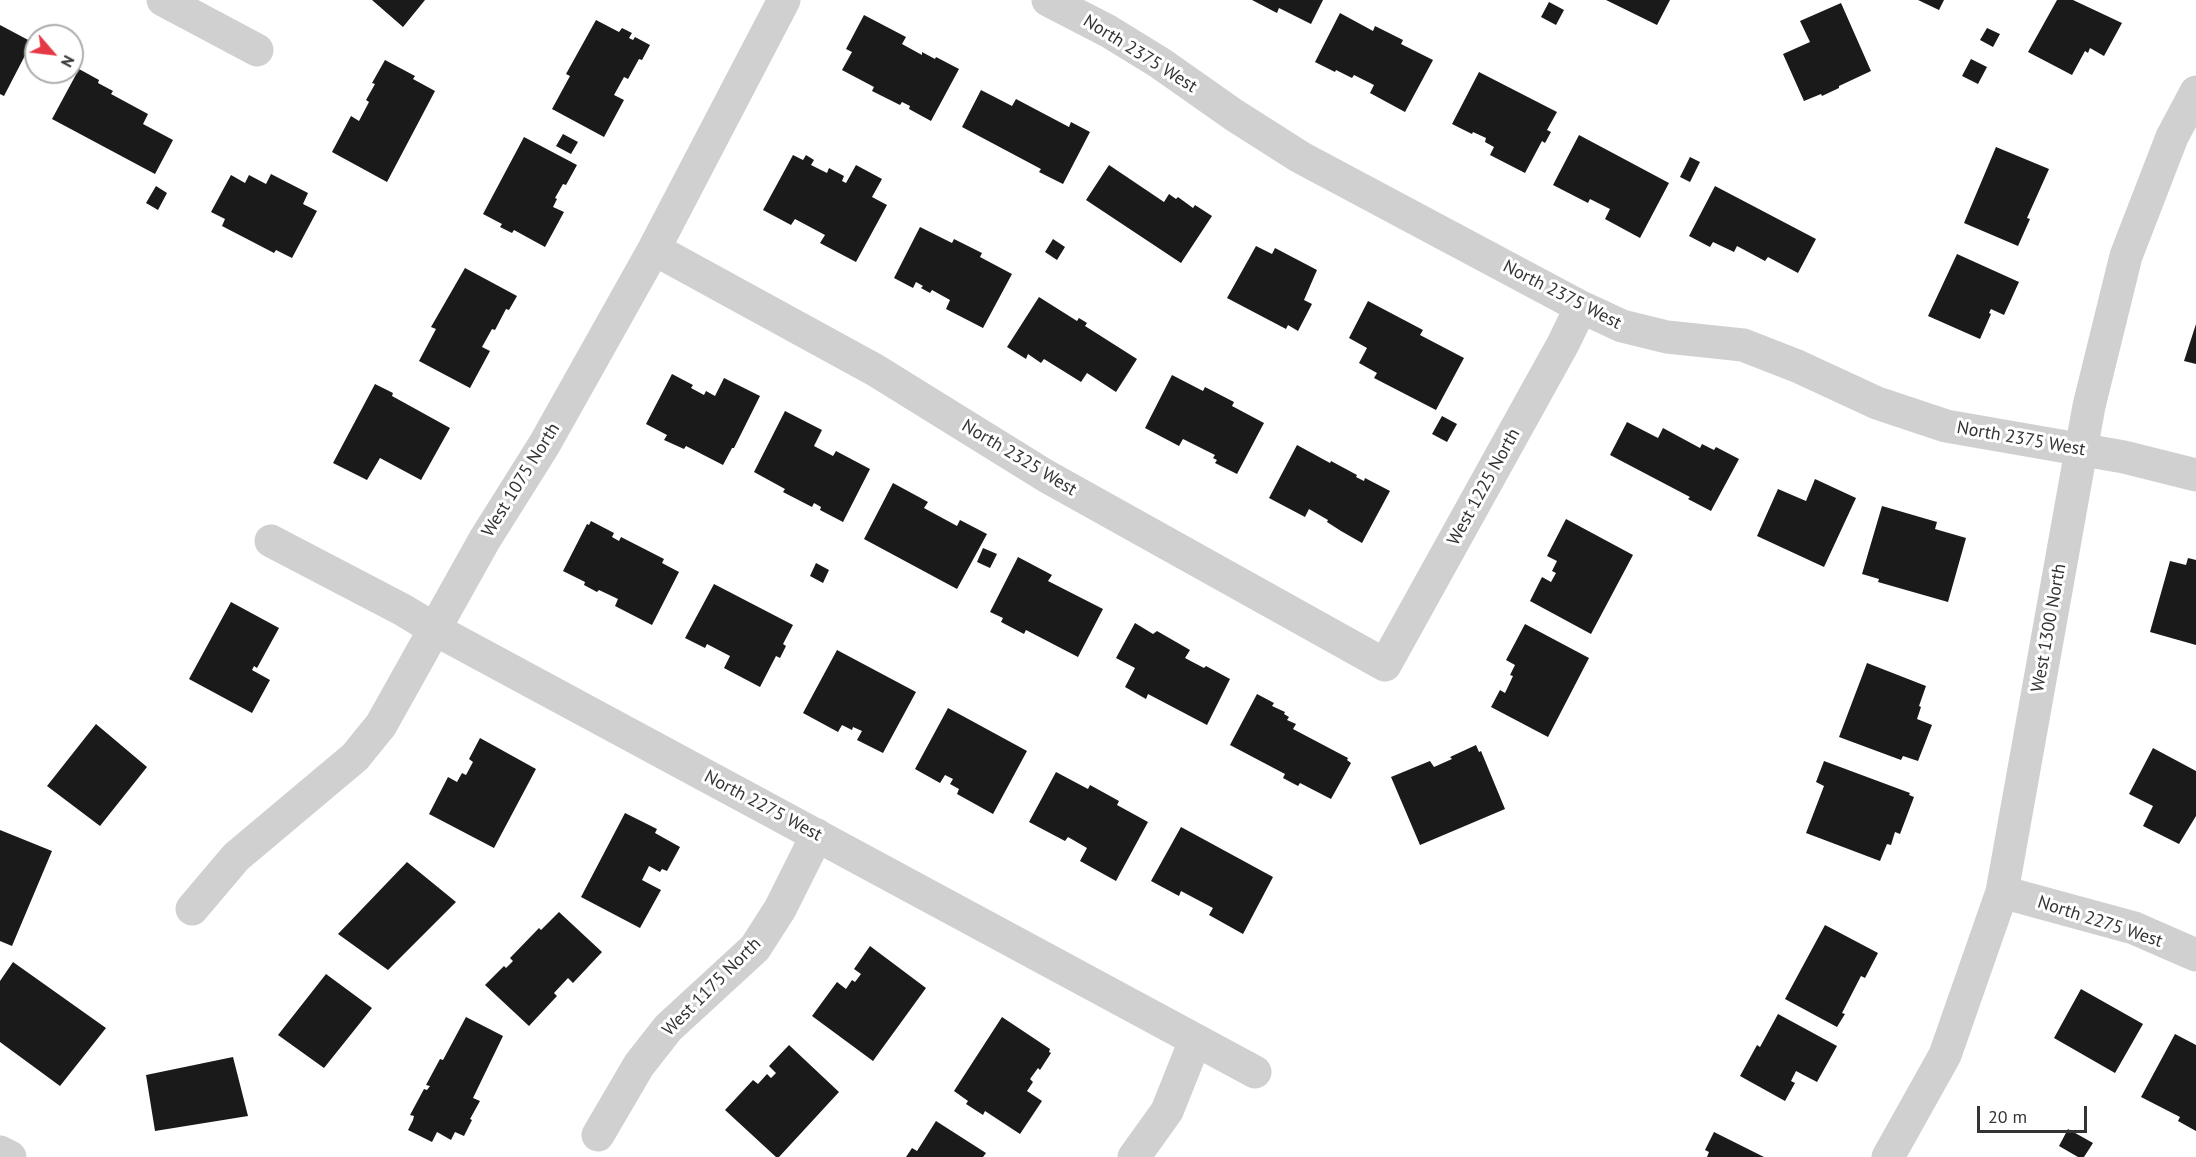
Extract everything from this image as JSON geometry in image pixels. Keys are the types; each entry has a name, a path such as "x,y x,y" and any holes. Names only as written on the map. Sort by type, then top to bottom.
{"street":[{"path":"163,0 257,50"},
{"name":"West 1075 North","path":"192,909 236,857 355,757 381,725 485,539 544,445 654,249 784,0"},
{"name":"North 2375 West","path":"1048,0 1107,31 1160,63 1234,115 1300,157 1581,307 1622,326 1656,334 1743,345 1797,366 1877,403 1946,426 2124,457 2196,475"},
{"name":"West 1300 North","path":"1888,1157 1946,1055 2002,892 2080,450 2126,256 2172,137 2196,92"},
{"name":"North 2325 West","path":"654,249 875,370 1046,476 1385,665"},
{"name":"West 1225 North","path":"1385,665 1563,344 1581,307"},
{"name":"North 2275 West","path":"271,541 404,610 436,630 1255,1072"},
{"name":"West 1175 North","path":"598,1135 639,1065 668,1028 755,948 780,909 817,835"},
{"name":"North 2275 West","path":"2002,892 2134,928 2196,955"},
{"path":"1134,1157 1167,1111 1195,1041"},
{"path":"0,1152 10,1157"}],"building":[{"path":"372,0 425,0 403,27"},
{"path":"1252,0 1323,0 1311,24 1279,8 1277,13"},
{"path":"1606,0 1670,0 1657,25"},
{"path":"1918,0 1944,0 1939,10"},
{"path":"2057,0 2073,0 2122,23 2104,56 2090,48 2088,53 2085,51 2072,75 2028,52"},
{"path":"1549,2 1564,10 1556,25 1541,17"},
{"path":"1841,3 1871,71 1822,96 1821,94 1804,101 1783,54 1810,42 1800,21"},
{"path":"1340,13 1373,31 1375,26 1403,40 1401,44 1433,60 1405,112 1370,93 1374,85 1354,75 1352,78 1336,70 1335,72 1315,62"},
{"path":"864,15 906,37 902,44 922,55 922,52 935,59 936,57 959,69 931,121 909,109 910,106 902,102 900,105 872,91 874,87 842,70 852,52 846,49"},
{"path":"596,20 619,32 622,28 632,33 629,38 633,40 635,37 650,45 628,79 624,77 614,95 624,100 604,137 552,109 570,76 566,74"},
{"path":"0,25 24,38 24,57 4,96 0,94"},
{"path":"1987,28 2000,34 1993,47 1980,40"},
{"path":"1971,59 1987,67 1978,84 1962,76"},
{"path":"385,60 415,76 413,79 435,91 387,182 332,152 351,116 359,121 369,102 366,100 375,84 372,83"},
{"path":"84,72 113,91 111,94 148,114 143,124 173,140 155,174 52,119 71,84 84,84"},
{"path":"1479,72 1557,112 1547,130 1551,132 1545,143 1542,141 1525,173 1490,155 1494,147 1485,142 1486,138 1452,124"},
{"path":"981,90 1012,106 1016,99 1069,127 1071,122 1090,132 1063,184 1039,172 1041,169 962,127"},
{"path":"563,134 578,142 571,154 556,146"},
{"path":"1579,135 1669,183 1640,238 1605,219 1610,209 1590,199 1588,203 1553,185"},
{"path":"524,137 577,165 566,185 563,184 555,198 557,199 553,207 564,212 545,247 514,230 512,233 500,227 502,224 483,214"},
{"path":"1996,147 2049,169 2027,218 2030,219 2018,246 1964,223"},
{"path":"793,155 803,160 806,155 814,160 811,165 827,173 829,168 844,176 842,181 846,183 856,165 882,179 872,197 887,205 856,262 820,243 825,235 795,219 791,225 763,210"},
{"path":"1690,157 1700,162 1690,182 1680,177"},
{"path":"1109,165 1164,202 1169,194 1176,199 1178,197 1193,208 1195,205 1212,216 1181,263 1086,200"},
{"path":"271,174 308,193 303,204 317,211 292,258 276,250 274,253 222,226 225,219 211,212 231,175 245,183 249,175 266,184"},
{"path":"156,186 167,193 158,210 146,203"},
{"path":"1715,186 1816,239 1798,273 1768,257 1765,261 1737,246 1734,252 1713,242 1710,247 1689,236"},
{"path":"920,227 952,243 954,239 982,253 980,257 1012,274 983,328 946,309 950,300 932,290 930,293 916,282 913,288 894,278"},
{"path":"1053,239 1065,247 1057,260 1045,252"},
{"path":"1256,246 1272,254 1275,248 1317,270 1304,300 1312,304 1298,331 1288,325 1286,329 1227,298"},
{"path":"1957,254 2019,282 2004,315 1991,309 1980,339 1928,316"},
{"path":"465,268 517,296 509,310 506,309 495,330 492,329 482,347 490,351 470,388 419,361 436,329 431,327"},
{"path":"1039,297 1077,321 1079,318 1087,323 1085,326 1137,359 1116,392 1087,373 1081,382 1044,359 1041,363 1028,354 1026,359 1007,347"},
{"path":"1368,301 1423,330 1420,335 1464,358 1436,410 1374,378 1377,373 1359,363 1367,348 1349,338"},
{"path":"2196,324 2196,364 2184,361"},
{"path":"672,374 693,385 691,388 704,395 706,391 715,396 724,378 760,396 723,465 686,446 684,449 664,440 667,435 646,424"},
{"path":"1172,375 1203,391 1205,387 1234,402 1232,406 1264,423 1237,474 1215,463 1217,460 1213,458 1215,455 1183,439 1179,446 1145,428"},
{"path":"375,384 450,428 421,480 380,458 367,480 333,463"},
{"path":"785,411 822,430 814,446 833,456 836,451 870,469 843,522 820,510 821,507 814,503 812,507 783,492 785,489 754,472"},
{"path":"1442,416 1457,424 1447,442 1432,434"},
{"path":"1627,422 1658,438 1663,428 1700,448 1702,444 1714,450 1716,447 1739,459 1711,511 1688,499 1690,497 1610,455"},
{"path":"1297,445 1330,463 1331,461 1364,481 1365,478 1390,491 1362,543 1309,509 1305,517 1269,498"},
{"path":"1815,479 1856,498 1824,567 1757,536 1778,489 1806,501"},
{"path":"893,483 928,502 924,508 957,526 960,520 987,534 957,589 864,539"},
{"path":"1882,506 1937,522 1935,529 1966,538 1948,602 1878,582 1879,579 1862,574"},
{"path":"1566,519 1633,555 1591,634 1530,601 1542,577 1551,582 1556,573 1552,571 1557,561 1547,556"},
{"path":"591,521 614,533 612,537 619,541 621,537 664,559 662,563 679,572 652,625 615,606 618,599 599,590 597,592 584,585 585,582 563,571 587,524 589,525"},
{"path":"983,548 997,554 990,568 977,562"},
{"path":"1018,557 1052,575 1048,581 1103,609 1078,657 1026,630 1024,634 1001,622 1003,618 990,612"},
{"path":"2188,558 2196,560 2196,645 2150,632 2170,561 2186,565"},
{"path":"816,563 829,570 823,583 810,576"},
{"path":"714,584 793,625 783,644 786,646 780,658 776,656 760,687 724,668 730,656 707,644 705,648 685,638"},
{"path":"231,602 279,628 257,668 254,666 252,670 270,680 252,713 189,679"},
{"path":"1135,623 1153,634 1157,631 1190,650 1185,658 1230,679 1207,725 1148,694 1146,699 1125,687 1135,668 1116,658"},
{"path":"1525,624 1589,658 1548,737 1491,707 1500,690 1505,693 1513,676 1510,675 1515,665 1506,660"},
{"path":"837,650 916,692 883,753 857,740 862,731 853,727 852,730 842,725 838,732 803,713"},
{"path":"1867,663 1926,686 1917,719 1932,725 1918,761 1903,756 1901,760 1839,737"},
{"path":"1257,694 1274,703 1272,706 1285,712 1284,714 1289,717 1287,720 1296,724 1293,729 1348,758 1347,760 1351,763 1331,799 1300,783 1298,786 1283,778 1285,774 1230,745"},
{"path":"948,708 1027,751 993,814 957,794 959,789 950,784 953,779 945,775 940,783 915,769"},
{"path":"96,724 147,767 100,826 47,786"},
{"path":"480,738 536,769 494,848 429,814 448,777 457,782 462,773 466,775 473,762 469,759"},
{"path":"1476,745 1479,752 1481,751 1505,809 1420,845 1391,777 1430,761 1434,767"},
{"path":"2153,748 2196,771 2196,816 2179,844 2143,826 2153,806 2129,794"},
{"path":"1824,761 1910,793 1909,795 1914,797 1900,834 1895,832 1891,845 1887,844 1880,861 1806,833 1824,786 1816,782"},
{"path":"1056,772 1088,789 1090,785 1119,801 1117,805 1148,822 1116,881 1080,861 1087,848 1068,837 1065,841 1029,822"},
{"path":"625,813 657,829 655,833 680,847 667,871 662,869 660,872 649,866 642,880 661,890 640,928 581,897"},
{"path":"1181,827 1273,877 1243,934 1209,915 1213,908 1181,891 1179,896 1151,881"},
{"path":"0,830 52,851 12,946 0,941"},
{"path":"407,862 456,902 388,970 338,934"},
{"path":"559,912 602,952 573,983 568,978 554,993 557,996 529,1026 485,985 504,966 506,968 513,961 510,958 539,928 541,930"},
{"path":"1825,925 1878,953 1865,978 1861,976 1837,1027 1785,999"},
{"path":"870,946 926,988 873,1061 812,1016 837,982 846,989 852,980 855,982 861,974 854,969"},
{"path":"13,962 106,1028 60,1086 0,1042 0,981"},
{"path":"326,974 372,1008 324,1068 278,1035"},
{"path":"2081,989 2143,1024 2115,1073 2054,1038"},
{"path":"1778,1014 1837,1046 1817,1082 1796,1071 1791,1081 1795,1083 1785,1101 1740,1076 1757,1045 1760,1047"},
{"path":"466,1017 503,1036 473,1098 480,1101 464,1136 455,1132 451,1140 437,1132 432,1142 408,1130 414,1116 410,1115 424,1089 427,1090 430,1086 426,1085 440,1059 443,1060"},
{"path":"1002,1017 1050,1049 1051,1053 1040,1070 1038,1068 1030,1079 1033,1082 1027,1091 1042,1101 1020,1134 985,1111 983,1115 966,1104 968,1101 954,1091"},
{"path":"2175,1034 2196,1045 2196,1131 2178,1121 2180,1117 2141,1097"},
{"path":"789,1045 839,1092 779,1157 776,1157 725,1110 753,1080 758,1084 767,1074 771,1078 776,1073 769,1066"},
{"path":"233,1057 248,1116 155,1131 146,1075"},
{"path":"936,1121 986,1153 983,1157 906,1157 912,1148 917,1151"},
{"path":"2068,1129 2093,1143 2084,1157 2078,1157 2059,1146"},
{"path":"1714,1132 1764,1157 1707,1157 1709,1152 1705,1150"}]}
